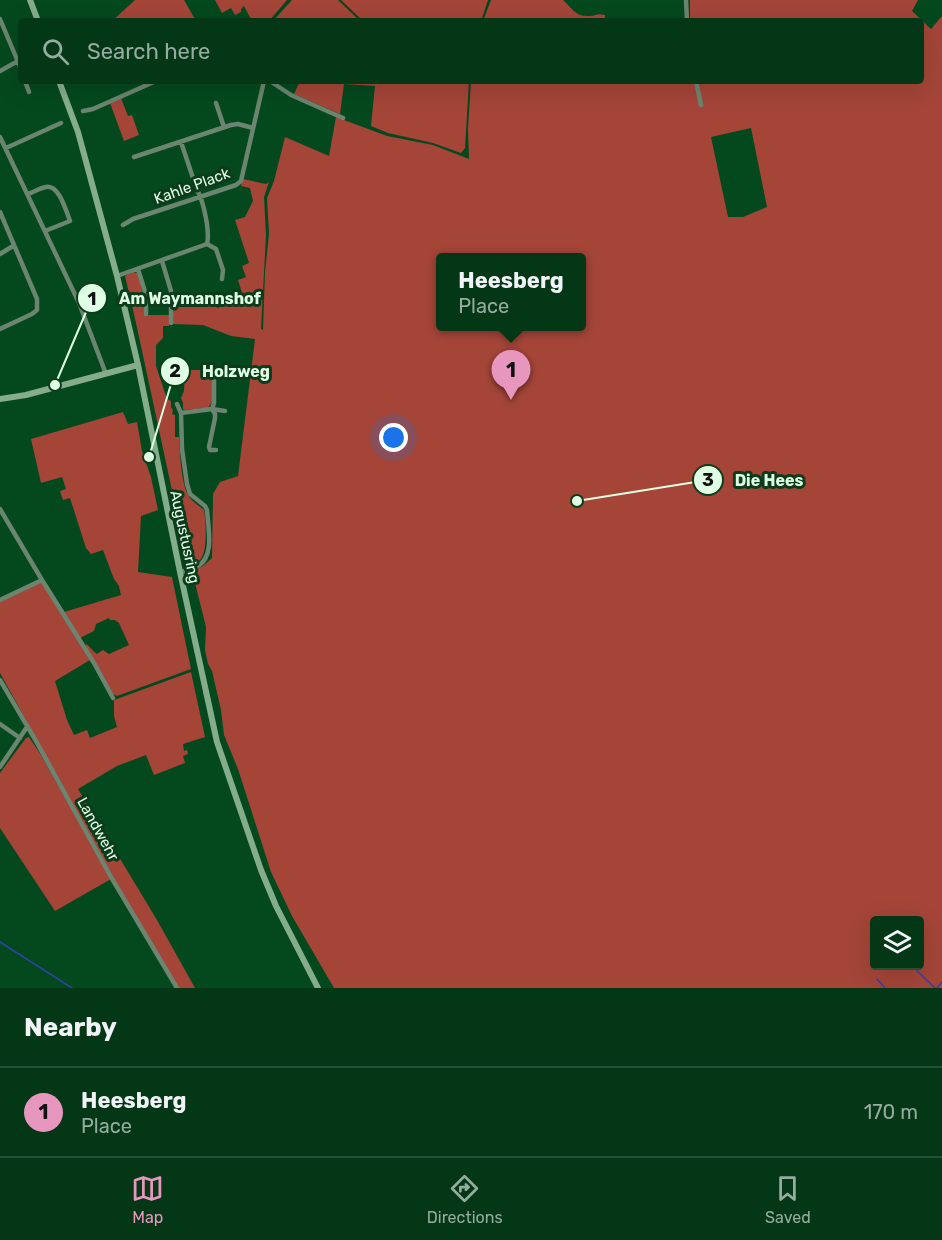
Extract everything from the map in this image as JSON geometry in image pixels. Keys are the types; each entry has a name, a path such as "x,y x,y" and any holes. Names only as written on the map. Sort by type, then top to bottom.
{"main road":[{"path":"30,0 37,18"},
{"name":"Augustusring","path":"60,84 78,132 117,276 138,365 217,742 261,870 276,906 318,988"},
{"path":"0,399 34,393 138,365"}],"street":[{"path":"686,0 687,18"},
{"path":"0,71 18,61 1,23"},
{"path":"26,84 29,92"},
{"path":"83,111 93,109 149,84"},
{"name":"Kahle Plack","path":"123,225 133,219 236,185 241,181 263,84"},
{"path":"274,84 291,95 343,118"},
{"path":"697,84 701,105"},
{"path":"216,103 224,127"},
{"path":"6,148 61,123"},
{"path":"134,157 224,127 238,124 253,128"},
{"path":"0,137 79,303 106,374"},
{"path":"181,142 201,197 208,236 207,244"},
{"path":"28,194 49,186 58,191 70,221 45,231"},
{"path":"0,212 37,299 38,310 0,329"},
{"path":"117,276 207,244 216,249 223,270 222,279"},
{"path":"0,254 14,246"},
{"path":"162,261 171,291 171,323"},
{"path":"138,269 146,295 146,314"},
{"path":"214,370 212,409 215,417 209,447 210,450 216,450"},
{"path":"177,404 181,413 182,449 187,484 190,494 207,510 209,551 205,560 199,565 180,572"},
{"path":"181,413 212,409 225,411"},
{"path":"0,509 113,698"},
{"path":"0,600 42,580"},
{"name":"Landwehr","path":"0,680 111,878 177,988"},
{"path":"0,724 20,738"},
{"path":"0,767 27,727"}],"shaded area":[{"path":"135,0 184,0 194,18 115,18"},
{"path":"215,0 287,0 272,18 250,18 244,6 241,12 235,15 231,8 222,13"},
{"path":"292,0 338,0 357,18 276,18"},
{"path":"341,0 488,0 482,18 360,18"},
{"path":"491,0 563,0 577,13 585,16 605,15 605,18 484,18"},
{"path":"690,0 918,0 912,11 919,18 690,18"},
{"path":"942,16 942,988 334,988 292,916 271,872 238,769 224,735 221,710 205,650 206,627 192,571 203,566 212,558 213,494 220,482 238,476 255,339 231,336 203,325 172,324 172,314 177,307 204,307 215,303 217,308 244,299 238,280 246,277 242,266 249,263 235,220 245,217 253,201 250,188 241,186 243,179 266,184 269,182 264,197 266,235 261,329 263,330 269,234 267,198 274,181 285,137 329,156 336,117 387,136 433,145 469,159 471,84 924,84 924,22 931,29","holes":["751,128 767,207 743,217 728,217 711,137"]},
{"path":"299,84 344,84 340,114 294,94"},
{"path":"344,84 469,84 465,148 461,153 433,143 388,133 371,126 375,86"},
{"path":"121,98 128,116 132,115 139,135 124,141 110,103"},
{"path":"133,272 137,273 141,283 144,315 169,315 169,326 163,326 163,338 156,345 156,366 167,399 171,401 172,414 175,415 175,437 179,437 181,469 187,493 204,510 205,521 203,556 199,561 191,563 184,543 184,528 173,495 125,276"},
{"path":"185,370 210,370 212,402 208,408 183,409 181,398 184,391"},
{"path":"123,412 128,424 137,422 142,451 151,477 158,510 141,516 138,572 172,577 191,669 117,696 113,694 86,648 86,644 97,654 103,650 109,654 129,645 119,623 109,618 96,624 94,631 80,638 64,612 121,595 119,586 103,550 91,554 86,548 70,498 63,500 60,491 66,489 62,477 41,483 31,439"},
{"path":"42,583 90,660 55,681 74,735 87,730 90,738 117,727 114,700 191,672 205,737 183,744 184,751 187,750 188,754 183,756 185,763 154,775 146,755 117,766 78,789 195,988 178,988 123,895 0,673 0,602"},
{"path":"29,737 111,879 55,911 0,828 0,773"}],"waterway":[{"path":"0,942 72,988"},
{"path":"916,970 935,988"},
{"path":"877,979 885,988"},
{"path":"937,988 942,982"}],"place":[{"name":"Am Waymannshof","path":"55,385"},
{"name":"Heesberg","path":"511,400"},
{"name":"Holzweg","path":"149,457"},
{"name":"Die Hees","path":"577,501"}]}
